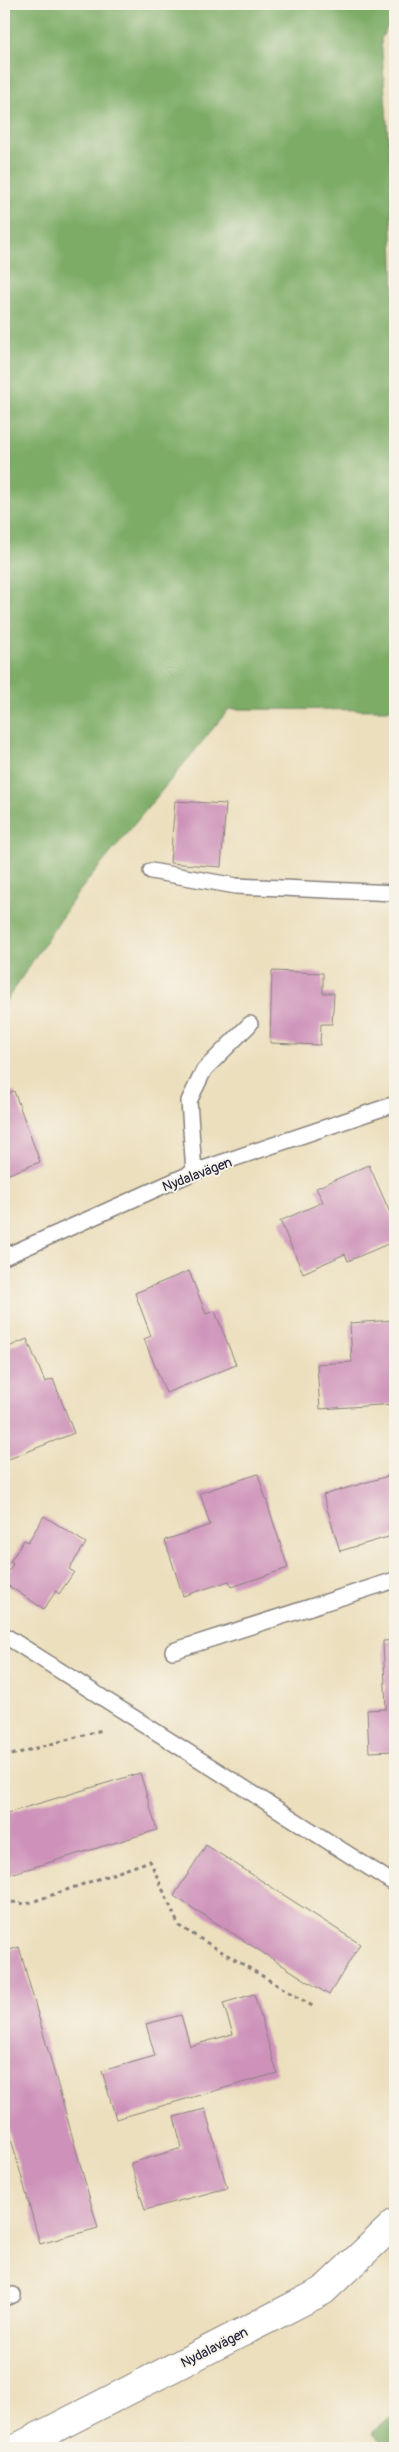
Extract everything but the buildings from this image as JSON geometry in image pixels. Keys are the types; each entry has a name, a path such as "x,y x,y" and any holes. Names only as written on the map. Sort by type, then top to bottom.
{"street":[{"name":"Nydalavägen","path":"16,2448 323,2291 395,2223"}],"lane":[{"path":"151,871 236,886 395,893"},
{"path":"194,1172 189,1101 204,1070 250,1024"},
{"name":"Nydalavägen","path":"4,1257 194,1172 395,1104"},
{"path":"173,1651 395,1580"},
{"path":"4,1635 395,1884"}],"path":[{"path":"4,1757 138,1721"},
{"path":"4,1901 26,1904 150,1861 179,1926 314,2007"}],"green space":[{"path":"4,4 395,4 395,13 381,39 390,164 395,330 395,710 229,709 77,894 4,1004"},
{"path":"395,2414 395,2448 390,2448 372,2433"}]}
